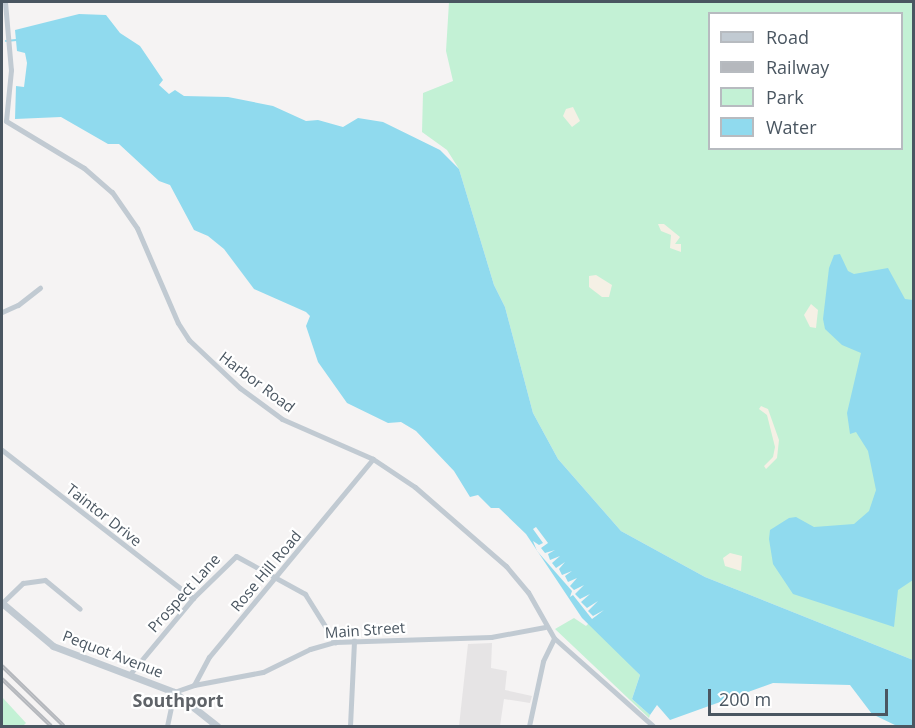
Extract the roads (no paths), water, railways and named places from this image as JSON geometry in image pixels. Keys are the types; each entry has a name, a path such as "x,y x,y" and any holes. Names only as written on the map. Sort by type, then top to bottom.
{"street":[{"name":"Harbor Road","path":"5,2 11,86 10,106 4,121 84,168 112,192 137,228 178,323 208,360 282,419 373,459 415,488 506,566 528,592 545,627 554,638 653,726"},
{"path":"2,312 18,305 40,288"},
{"name":"Taintor Drive","path":"2,450 193,598"},
{"name":"Rose Hill Road","path":"194,685 209,657 373,459"},
{"name":"Prospect Lane","path":"130,674 193,598 234,557 243,557 277,577"},
{"path":"277,577 305,594 335,642"},
{"path":"2,603 22,583 45,580 58,586 80,609"},
{"name":"Pequot Avenue","path":"2,603 53,646 174,692 217,726"},
{"name":"Main Street","path":"194,685 263,672 310,649 335,642 491,637 545,627"},
{"path":"529,726 543,661 554,638"},
{"path":"350,726 354,640"},
{"path":"167,726 174,692 194,685"}],"water":[{"path":"79,14 106,15 120,33 140,46 163,80 159,85 169,94 175,90 184,96 228,97 273,106 306,121 318,120 343,127 358,118 383,122 440,150 459,169 494,285 505,307 533,413 558,459 621,531 705,577 913,660 913,726 897,726 872,714 850,685 773,683 670,720 657,705 650,715 632,699 640,675 582,618 526,534 499,508 491,508 478,495 470,497 454,471 416,431 401,422 388,423 347,403 318,362 306,326 310,316 306,312 254,289 224,249 208,236 194,230 170,185 159,181 119,144 108,144 61,117 15,119 16,86 24,87 27,63 25,53 17,51 15,30"},
{"path":"840,254 848,271 854,274 888,268 905,299 913,300 913,580 898,590 894,627 793,594 773,564 769,539 770,530 789,518 796,517 814,527 854,524 869,511 876,490 868,451 856,432 850,434 847,413 861,353 842,345 825,329 823,319 829,268 834,255"}],"waterway":[{"path":"6,41 16,40"}],"railway":[{"path":"2,666 64,726"},
{"path":"2,679 51,726"}],"district":[{"name":"Southport","path":"178,700"}]}
